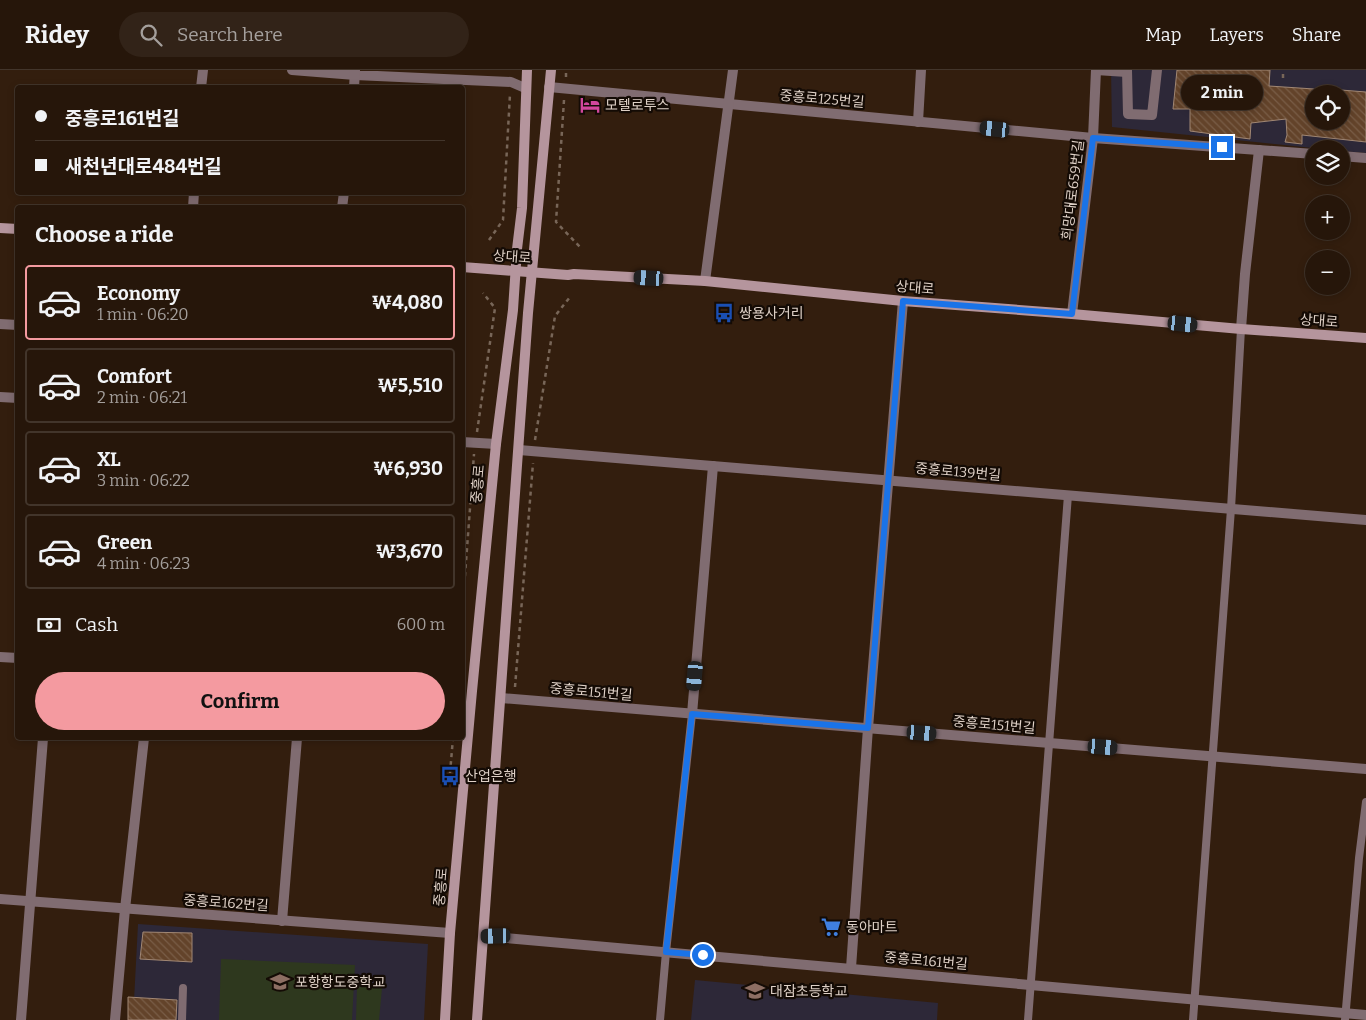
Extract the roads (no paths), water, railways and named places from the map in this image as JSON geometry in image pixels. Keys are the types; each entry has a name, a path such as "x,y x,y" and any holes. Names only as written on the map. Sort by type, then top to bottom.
{"main road":[{"name":"중흥로","path":"465,724 513,310 522,208 527,70"},
{"path":"476,1020 484,936 532,272 551,70"},
{"path":"0,228 15,229"},
{"name":"상대로","path":"465,266 568,275 705,281 903,301 1366,338"},
{"name":"중흥로","path":"445,1020 464,740"}],"street":[{"path":"201,85 202,70"},
{"path":"292,70 511,82 525,88"},
{"path":"705,281 733,70"},
{"path":"918,122 921,70"},
{"path":"1096,70 1127,71 1128,114 1152,115 1157,70"},
{"name":"희망대로659번길","path":"1072,314 1093,138 1096,70"},
{"name":"중흥로125번길","path":"549,87 1093,138 1305,153"},
{"path":"1241,329 1245,274 1259,150"},
{"path":"1350,157 1366,158"},
{"path":"851,968 868,728 903,301"},
{"path":"0,324 15,325"},
{"path":"0,397 15,398"},
{"path":"465,442 496,444"},
{"name":"중흥로139번길","path":"519,450 1366,520"},
{"path":"692,714 713,466"},
{"path":"0,657 15,658"},
{"name":"중흥로151번길","path":"501,698 1366,769"},
{"path":"21,1020 43,740"},
{"path":"115,1020 144,740"},
{"path":"282,921 297,740"},
{"name":"중흥로162번길","path":"0,899 450,933"},
{"name":"중흥로161번길","path":"484,936 1196,999 1346,1017 1366,1015"}],"lane":[{"path":"1193,1020 1232,509 1241,329"},
{"path":"1028,1020 1068,495"},
{"path":"660,1020 692,714"},
{"path":"1346,1017 1358,858 1366,802"},
{"path":"182,1020 183,988"}],"place":[{"name":"모텔로투스","path":"590,105"},
{"name":"쌍용사거리","path":"724,313"},
{"name":"산업은행","path":"450,776"},
{"name":"동아마트","path":"831,927"},
{"name":"포항항도중학교","path":"280,982"},
{"name":"대잠초등학교","path":"755,991"}]}
